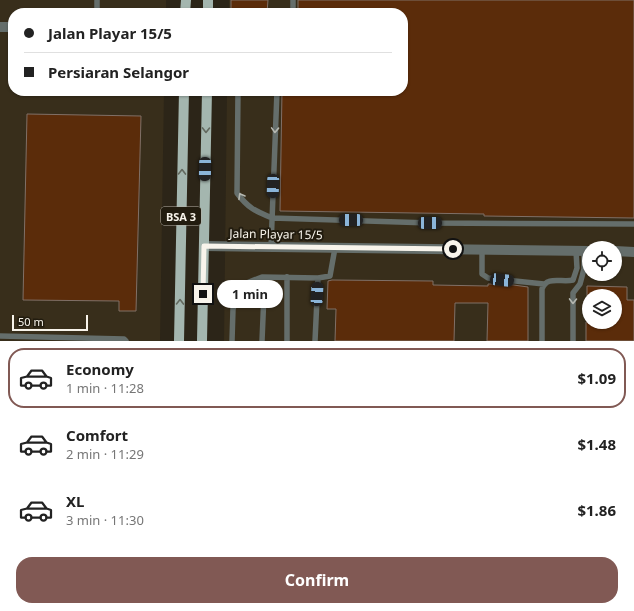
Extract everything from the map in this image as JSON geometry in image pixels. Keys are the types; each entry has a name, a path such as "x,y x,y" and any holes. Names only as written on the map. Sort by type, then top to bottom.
{"main road":[{"name":"BSA 3","path":"179,341 184,96"},
{"name":"BSA 3","path":"202,341 206,96"}],"street":[{"name":"Jalan Playar 15/5","path":"204,246 582,251"},
{"path":"622,251 634,252"}],"lane":[{"path":"238,96 237,193 245,204 256,212 272,218 430,223 634,224"},
{"path":"271,247 277,96"},
{"path":"232,341 233,309 240,292 249,282 262,277 318,278 330,276 335,248"},
{"path":"482,250 482,274 488,278 544,284"},
{"path":"542,341 542,289 544,284 549,280 573,280 582,254"},
{"path":"573,341 574,293 580,284 582,276"},
{"path":"286,277 286,341"},
{"path":"315,341 318,278"},
{"path":"262,341 264,294"},
{"path":"0,336 124,339 126,341"}],"shaded area":[{"path":"0,0 166,0 166,8 8,8 8,96 164,96 160,341 0,341"},
{"path":"229,0 634,0 634,341 224,341 227,96 408,96 408,8 229,8"}],"building":[{"path":"231,0 268,0 267,8 231,8"},
{"path":"298,0 634,0 634,218 280,211 282,96 408,96 408,8 298,8"},
{"path":"27,114 141,116 136,311 119,311 119,301 23,300"},
{"path":"328,281 433,281 433,285 488,286 488,284 506,284 528,287 528,341 487,341 488,303 455,303 454,341 335,341 336,309 327,309"},
{"path":"587,286 627,287 627,300 634,300 634,341 586,341 586,329 622,329 622,289 587,289"}],"route":[{"path":"203,294 204,246 453,249"}]}
